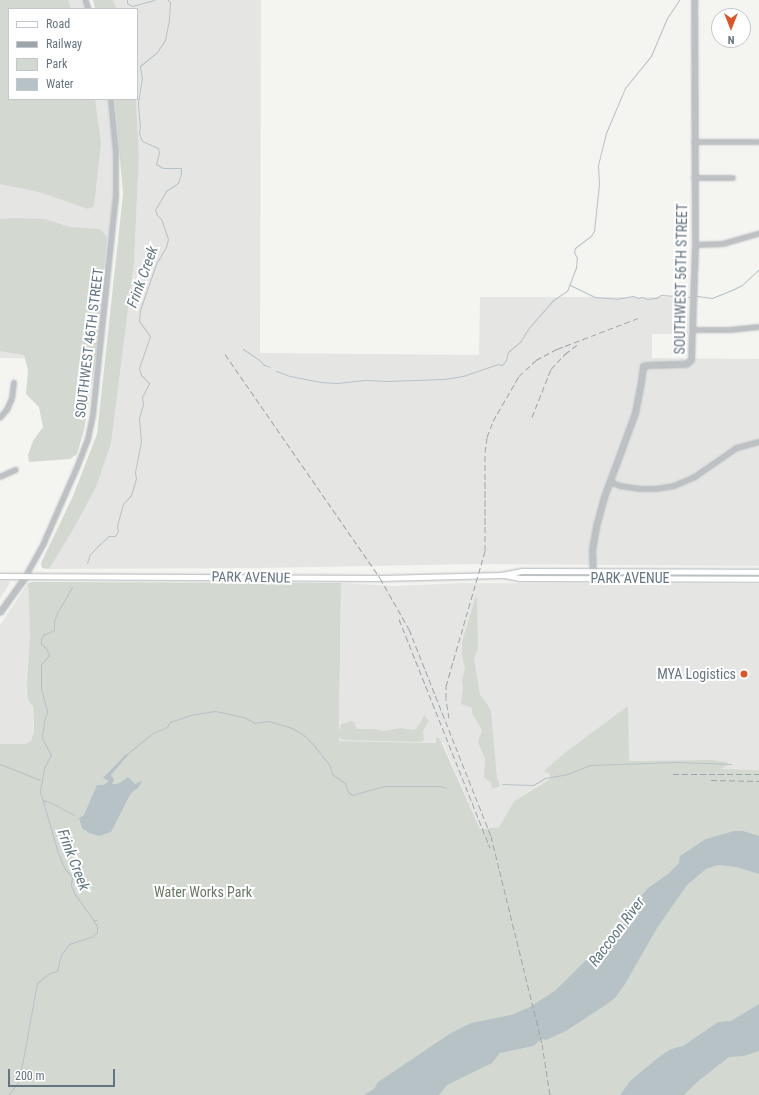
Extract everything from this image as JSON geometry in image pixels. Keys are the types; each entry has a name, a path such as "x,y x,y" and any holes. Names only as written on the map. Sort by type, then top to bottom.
{"main road":[{"name":"PARK AVENUE","path":"0,576 380,578 501,575 522,571 759,572"},
{"name":"PARK AVENUE","path":"501,575 520,578 759,579"}],"street":[{"name":"SOUTHWEST 56TH STREET","path":"592,578 592,550 597,523 635,413 643,366 690,363 692,357 695,246 694,0"},
{"name":"SOUTHWEST 46TH STREET","path":"26,576 44,543 77,468 88,439 93,415 116,196 116,152 111,100"},
{"path":"694,142 759,142"},
{"path":"694,178 733,178"},
{"path":"695,246 724,244 759,234"},
{"path":"693,330 737,330 759,327"},
{"path":"0,418 7,410 12,399 14,383"},
{"path":"610,482 639,489 656,489 674,486 695,477 737,448 759,442"},
{"path":"0,477 16,470"},
{"path":"0,612 26,576"}],"shaded area":[{"path":"0,0 86,0 89,8 8,8 8,100 111,100 116,173 100,358 0,358"},
{"path":"113,0 261,0 260,353 479,355 480,297 688,297 688,334 652,334 652,358 759,359 759,566 478,564 260,568 49,569 96,487 111,444 134,263 139,156 136,100 138,100 138,8 117,8"},
{"path":"0,581 8,581 10,583 0,599"},
{"path":"28,583 34,744 0,744 0,625"},
{"path":"341,583 395,586 462,583 759,584 759,770 606,768 561,773 514,801 499,827 480,829 443,743 339,741"}],"green space":[{"path":"0,0 68,0 71,8 8,8 8,100 95,100 101,143 94,206 88,209 39,192 0,184"},
{"path":"93,0 113,0 117,8 95,8"},
{"path":"115,100 136,100 139,156 134,263 111,444 96,487 74,528 49,569 42,568 41,563 73,496 97,434 123,194"},
{"path":"0,219 45,219 70,227 100,229 107,237 95,364 84,430 77,454 70,459 29,462 28,455 33,441 43,427 39,407 26,394 28,370 24,355 0,351"},
{"name":"Water Works Park","path":"28,583 341,583 339,732 341,724 351,721 354,722 357,729 374,729 384,731 400,728 414,730 419,725 424,715 429,721 423,731 424,740 421,742 343,740 339,737 339,741 436,743 436,737 440,739 480,829 499,827 514,801 550,779 550,774 544,771 567,751 628,706 629,761 712,760 727,762 728,765 721,769 759,770 759,1095 0,1095 0,744 25,744 31,741 34,732 33,707 28,700 27,685 30,636"},
{"path":"477,597 478,649 474,659 480,695 491,711 497,778 500,786 492,789 491,783 484,777 485,759 478,742 482,730 472,713 472,708 461,704 463,687 462,681 465,668 462,656 462,642 475,599"}],"water":[{"path":"126,754 128,755 111,775 114,780 112,784 118,784 128,777 135,784 142,781 138,788 131,793 111,832 99,836 89,833 82,828 79,818 84,815 97,785 104,785 109,781 103,778"},
{"name":"Raccoon River","path":"734,831 743,831 759,836 759,874 736,867 718,865 706,869 687,885 657,928 625,984 615,998 607,1004 566,1031 546,1040 542,1039 533,1046 500,1053 492,1063 447,1085 439,1095 364,1095 374,1089 378,1082 451,1033 471,1023 511,1015 530,1007 556,990 609,937 620,929 634,904 648,888 668,874 679,863 680,856 706,839"},
{"path":"759,1004 759,1051 744,1056 729,1057 697,1082 684,1095 620,1095 630,1081 671,1049 683,1046 718,1022 731,1021"}],"waterway":[{"name":"Frink Creek","path":"127,0 127,3 132,6 154,0"},
{"name":"Frink Creek","path":"87,563 90,554 109,536 115,536 118,531 117,526 123,504 131,495 136,479 135,472 141,442 139,418 143,404 142,397 149,383 141,375 139,368 150,336 139,321 140,310 156,264 166,247 168,239 161,219 155,210 166,191 178,183 181,174 181,168 163,168 156,164 159,153 158,148 142,141 139,133 138,103 142,79 140,66 157,52 165,40 169,19 170,2 168,0"},
{"path":"276,371 290,376 320,382 337,383 367,380 387,381 444,379 463,376 497,364 502,365 506,360 508,352 520,342 528,329 552,301 567,291 576,267 577,258 574,252 575,248 591,236 594,231 599,184 598,165 606,133 625,88 651,56 667,18 679,0"},
{"path":"697,296 712,298 732,290 742,285 759,269"},
{"path":"570,285 595,297 616,299 633,296 647,299 656,298 661,295 690,297"},
{"path":"243,349 264,365 270,367"},
{"name":"Frink Creek","path":"8,1095 19,1081 37,983 50,973 57,971 61,955 69,944 93,936 97,932 97,926 75,895 71,885 72,877 65,869 58,853 40,791 44,768 51,755 42,738 47,711 41,689 41,664 49,655 46,648 41,644 41,639 43,635 54,630 54,621 57,613 72,587"},
{"path":"127,754 153,733 167,727 170,722 190,715 215,711 244,717 255,723 269,721 292,728 305,736 313,744 330,766 332,774 345,783 348,792 352,795 384,786 440,786 446,788"},
{"path":"502,784 533,785 545,778 567,774 590,765 677,762 731,764"},
{"path":"0,764 40,780"},
{"path":"43,800 52,803 74,815"}],"railway":[{"path":"449,718 446,686 485,551 485,452 487,437 493,421 519,376 536,360 557,349 641,317"},
{"path":"532,417 551,369 565,354 577,345"},
{"path":"225,354 380,578 409,629 491,836 542,1044 550,1095"},
{"path":"399,619 490,848"},
{"path":"673,774 759,774"},
{"path":"711,780 759,781"}],"place":[{"name":"MYA Logistics","path":"744,674"}]}
